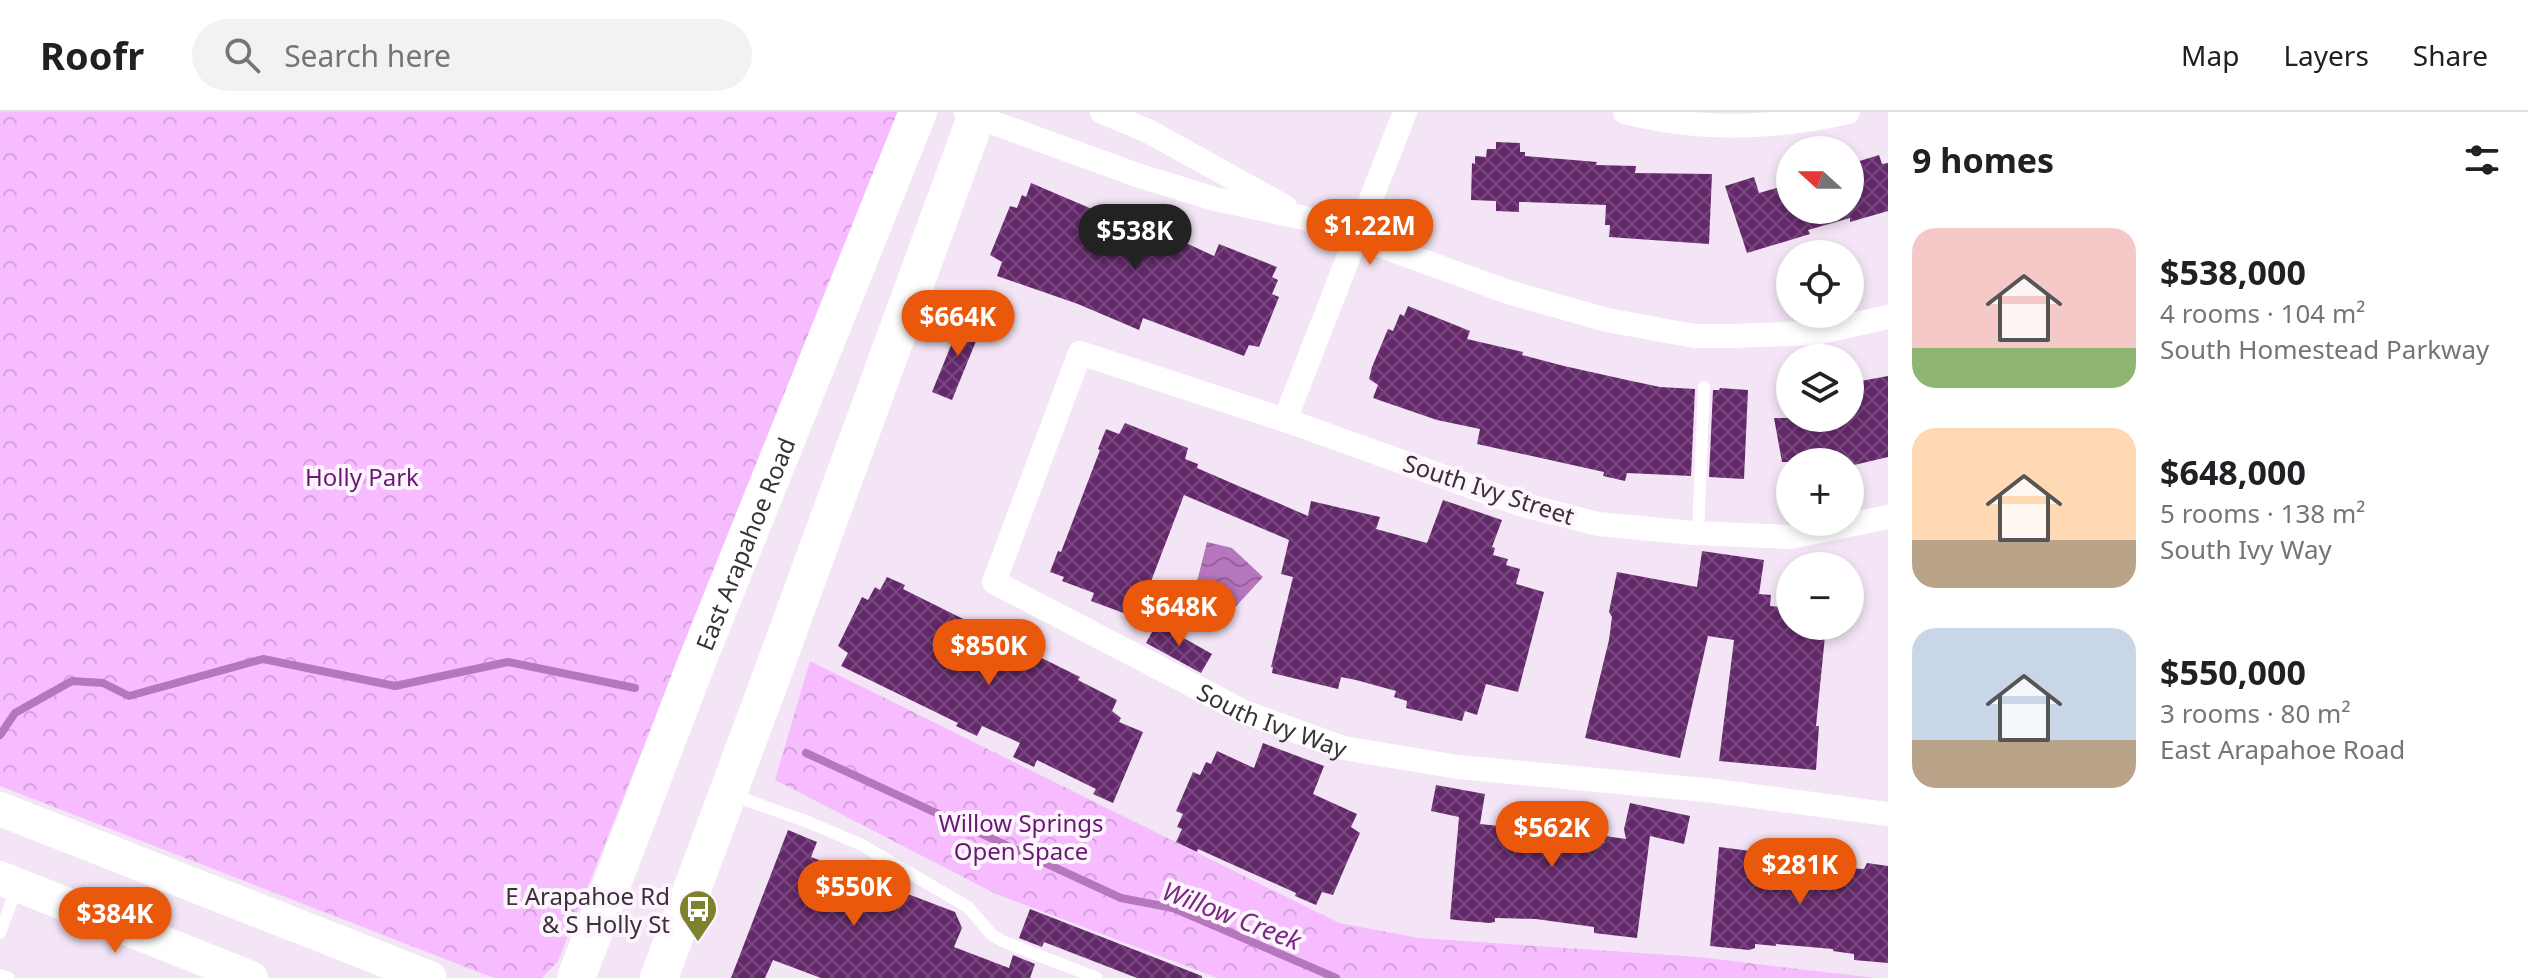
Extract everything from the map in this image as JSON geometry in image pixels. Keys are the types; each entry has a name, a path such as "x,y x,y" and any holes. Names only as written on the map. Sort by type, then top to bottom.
{"main road":[{"name":"East Arapahoe Road","path":"576,978 696,664 918,112"},
{"path":"659,978 973,114"},
{"path":"0,809 430,978"},
{"path":"9,882 251,978"}],"street":[{"path":"1102,112 1161,137 1305,218"},
{"path":"1285,420 1405,112"},
{"path":"1625,112 1717,127 1804,122 1848,112"},
{"path":"973,114 1137,175 1215,199 1305,218 1522,297 1592,317 1694,336 1816,333 1888,317"},
{"name":"South Ivy Way","path":"1285,420 1080,353 994,582 1244,712 1343,748 1458,767 1715,791 1888,814"},
{"name":"South Ivy Street","path":"1285,420 1520,504 1598,524 1790,537 1888,517"}],"lane":[{"path":"1698,533 1704,387"},
{"path":"728,794 860,844 968,907 991,934 1002,941 1097,978"},
{"path":"0,933 9,882"},
{"path":"0,975 9,978"}],"green space":[{"name":"Holly Park","path":"0,112 898,112 558,961 542,978 494,978 0,786"},
{"name":"Willow Springs Open Space","path":"810,661 1339,923 1419,938 1699,957 1875,978 1218,978 996,894 775,780"}],"water":[{"path":"1207,542 1232,548 1263,577 1216,628 1187,621"}],"building":[{"path":"1496,142 1520,143 1520,152 1525,152 1525,156 1597,162 1596,165 1636,166 1635,173 1712,174 1709,244 1609,237 1610,225 1605,225 1606,205 1519,202 1519,212 1496,211 1496,201 1471,200 1475,156 1486,157 1487,149 1496,149"},
{"path":"1879,155 1882,164 1888,163 1888,211 1864,218 1864,160"},
{"path":"1754,177 1759,193 1776,188 1776,224 1829,224 1808,230 1810,234 1790,240 1776,240 1776,244 1747,253 1725,186"},
{"path":"1031,183 1092,209 1173,237 1214,256 1219,244 1277,267 1272,277 1278,280 1272,294 1279,297 1259,347 1249,345 1244,356 1143,318 1139,330 1078,304 997,276 1002,262 990,255 1010,206 1017,208 1022,195 1026,197"},
{"path":"1408,306 1470,331 1467,339 1523,352 1522,355 1660,387 1695,389 1691,476 1627,473 1625,481 1603,476 1604,472 1477,444 1480,429 1437,420 1373,398 1378,385 1369,379 1372,367 1388,329 1393,331 1400,314 1404,316"},
{"path":"963,316 983,324 952,400 932,392"},
{"path":"1888,376 1888,457 1864,463 1864,448 1779,448 1777,432 1864,432 1864,380"},
{"path":"1713,390 1748,390 1744,479 1709,477"},
{"path":"1125,423 1188,448 1185,459 1198,464 1197,468 1308,516 1311,501 1380,517 1376,529 1427,543 1443,500 1502,520 1492,547 1495,548 1493,555 1508,559 1506,565 1520,569 1516,584 1544,592 1518,692 1486,684 1477,715 1465,711 1462,721 1406,708 1407,701 1394,697 1396,691 1356,680 1341,677 1338,689 1272,673 1293,577 1281,574 1289,540 1184,495 1140,619 1091,601 1094,593 1062,581 1064,577 1050,572 1058,551 1061,552 1106,429 1119,434"},
{"path":"1702,551 1764,560 1759,594 1771,595 1770,606 1776,607 1776,640 1825,640 1816,726 1819,726 1816,770 1719,761 1734,640 1708,636 1680,758 1585,738 1609,640 1612,617 1609,612 1617,572 1697,587"},
{"path":"887,577 905,585 903,589 1080,677 1078,680 1117,700 1112,711 1121,718 1119,722 1143,732 1113,803 1093,794 1096,789 1037,760 1034,767 1013,757 1020,743 982,726 977,736 956,726 958,723 841,666 848,653 838,646 862,597 868,600 875,587 880,590"},
{"path":"1157,623 1212,654 1201,673 1146,643"},
{"path":"1263,743 1324,766 1313,794 1357,814 1351,827 1360,833 1333,895 1322,892 1316,905 1295,896 1296,893 1176,842 1182,829 1177,827 1183,814 1176,811 1193,772 1200,775 1206,762 1211,764 1217,751 1254,768"},
{"path":"1436,785 1485,794 1480,824 1499,826 1504,828 1504,832 1542,839 1604,843 1605,836 1626,839 1624,829 1630,803 1690,816 1684,844 1650,836 1637,938 1594,933 1594,927 1536,919 1495,918 1495,922 1489,923 1456,920 1450,919 1459,817 1431,811"},
{"path":"788,830 817,842 811,857 955,912 962,928 954,947 1009,968 1013,955 1035,964 1030,978 821,978 773,960 765,978 731,978"},
{"path":"1719,847 1759,852 1764,854 1764,859 1802,865 1864,869 1867,863 1888,866 1888,963 1854,960 1854,954 1833,949 1776,944 1755,944 1755,948 1749,950 1710,946"},
{"path":"1030,909 1202,978 1137,978 1044,942 1042,947 1019,938"}],"waterway":[{"name":"Willow Creek","path":"0,735 15,713 72,681 103,683 129,696 263,659 395,686 508,662 635,688"},
{"name":"Willow Creek","path":"806,753 1121,898 1173,908 1336,978"}],"place":[{"name":"E Arapahoe Rd & S Holly St","path":"698,943"}]}
